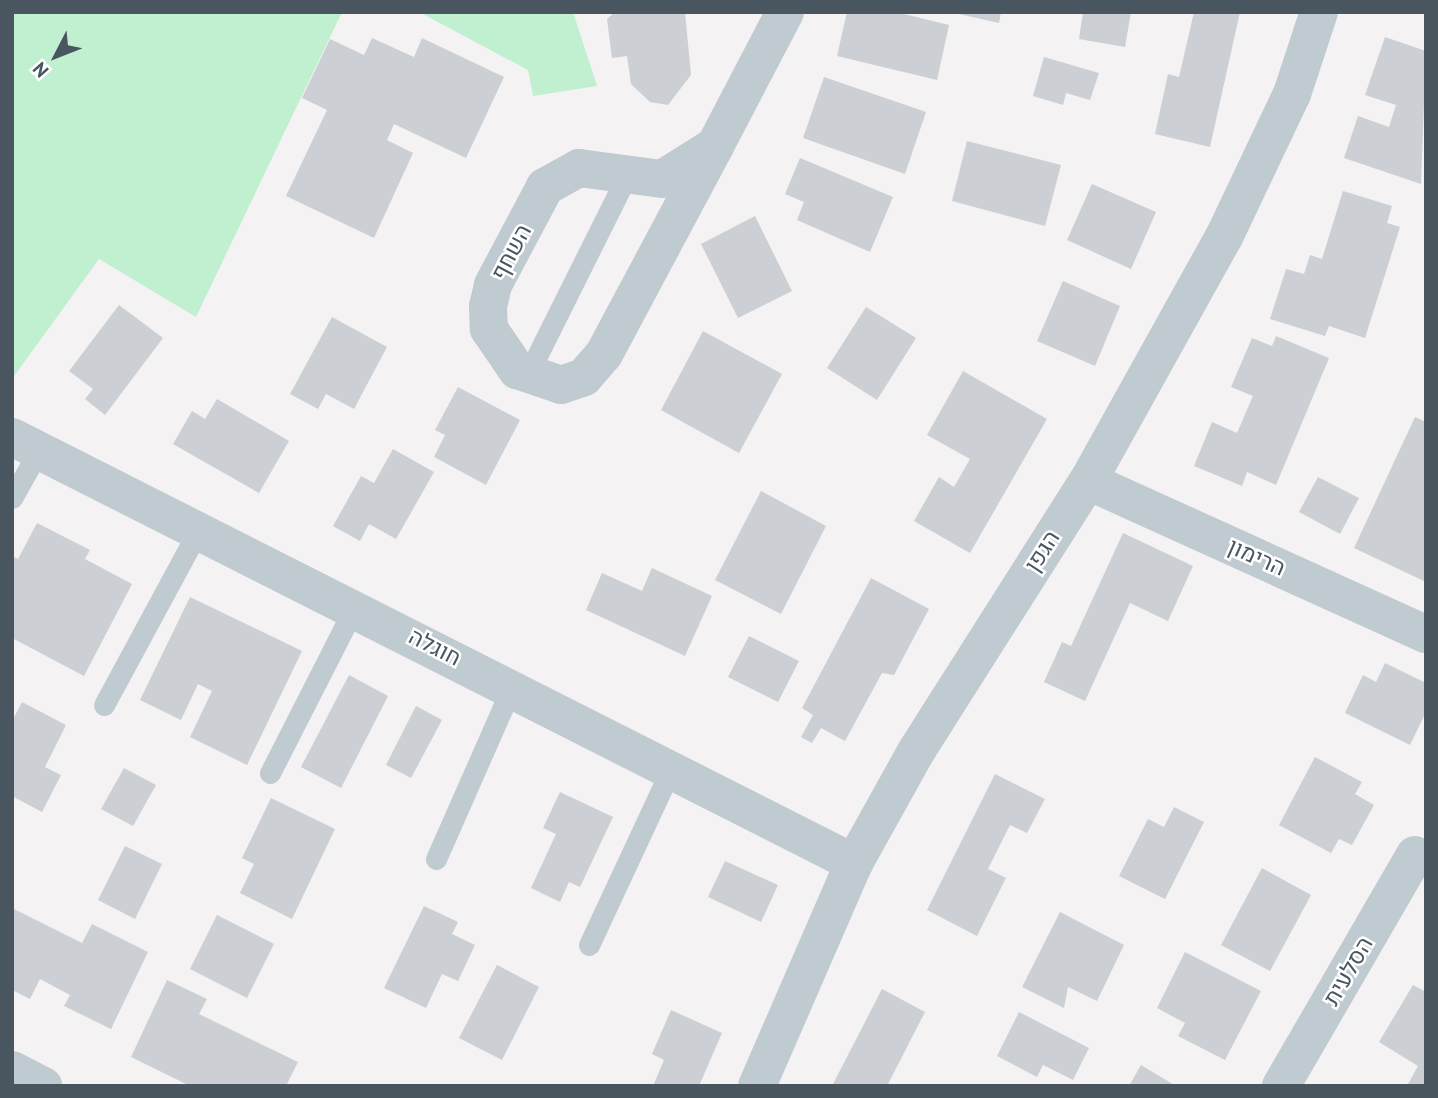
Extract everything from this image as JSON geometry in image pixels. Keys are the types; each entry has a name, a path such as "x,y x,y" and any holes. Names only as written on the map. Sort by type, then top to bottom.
{"street":[{"name":"השחף","path":"715,146 662,179 579,168 558,175 545,187 493,285 489,329 499,350 527,376 561,385 584,377 604,354 715,146 785,12"},
{"name":"הגפן","path":"757,1086 854,863 924,739 1088,481 1262,164 1319,12"},
{"name":"חוגלה","path":"26,444 355,606 854,863"},
{"name":"הרימון","path":"1088,481 1426,634"},
{"name":"הסלעית","path":"1281,1086 1415,855"},
{"path":"12,1070 43,1086"}],"lane":[{"path":"527,376 627,175"},
{"path":"12,498 26,444"},
{"path":"104,705 199,529"},
{"path":"270,773 355,606"},
{"path":"436,859 512,687"},
{"path":"589,945 671,769"}],"green space":[{"path":"12,12 342,12 196,317 99,259 12,379"},
{"path":"419,12 573,12 597,86 533,96 528,70"}],"building":[{"path":"615,12 685,12 691,75 668,105 650,102 631,84 627,56 612,58 607,19"},
{"path":"847,12 896,12 949,25 937,80 837,56"},
{"path":"950,12 1001,12 999,23"},
{"path":"1083,12 1131,12 1125,47 1079,39"},
{"path":"1194,12 1240,12 1210,147 1155,134 1168,74 1179,77"},
{"path":"1385,37 1426,51 1421,184 1344,158 1358,116 1389,127 1396,105 1365,95"},
{"path":"372,38 414,57 422,38 504,77 466,158 394,124 387,140 413,153 374,238 286,196 327,110 302,98 330,39 364,55"},
{"path":"1044,57 1099,73 1090,100 1066,93 1063,105 1033,96"},
{"path":"824,77 926,112 905,174 803,138"},
{"path":"967,141 1061,165 1045,226 952,201"},
{"path":"800,158 893,197 870,252 797,220 804,202 785,194"},
{"path":"1092,184 1156,212 1131,269 1067,240"},
{"path":"1343,191 1392,206 1387,223 1400,227 1365,338 1329,326 1325,336 1270,319 1286,269 1304,274 1310,255 1322,259"},
{"path":"755,216 792,291 738,318 701,244"},
{"path":"1063,281 1120,306 1095,366 1037,341"},
{"path":"119,305 163,338 105,415 85,399 93,389 69,371"},
{"path":"866,307 916,338 877,400 827,368"},
{"path":"332,317 387,347 354,409 326,394 318,409 290,394"},
{"path":"703,331 782,374 739,453 661,410"},
{"path":"1276,336 1329,358 1276,485 1247,472 1242,486 1194,466 1212,422 1237,433 1253,396 1231,387 1252,338 1272,346"},
{"path":"963,371 1047,419 970,553 914,521 939,477 954,487 970,459 927,435"},
{"path":"458,387 520,420 486,485 434,457 445,435 435,430"},
{"path":"217,399 289,441 259,493 173,444 192,411 205,419"},
{"path":"1415,417 1426,422 1426,582 1354,548"},
{"path":"393,449 434,472 396,539 369,524 360,541 333,526 361,476 374,483"},
{"path":"1318,477 1359,498 1340,534 1299,512"},
{"path":"761,491 826,526 781,614 715,580"},
{"path":"37,523 90,550 85,559 132,584 84,676 12,638 12,556 18,559"},
{"path":"1123,533 1193,566 1168,621 1130,603 1085,701 1044,682 1062,642 1071,646"},
{"path":"652,568 712,596 685,656 586,610 602,573 642,591"},
{"path":"871,578 929,609 894,675 882,673 845,741 821,728 812,743 801,737 813,715 802,708"},
{"path":"190,597 302,651 247,765 190,737 212,691 198,684 181,720 140,700"},
{"path":"749,636 799,661 778,702 728,677"},
{"path":"1385,663 1426,683 1426,712 1410,745 1345,713 1363,675 1376,682"},
{"path":"349,675 388,696 341,788 301,767"},
{"path":"22,702 66,725 45,767 61,775 42,812 12,796 12,721"},
{"path":"416,706 442,720 411,778 386,765"},
{"path":"1315,757 1362,782 1355,794 1374,805 1352,845 1339,839 1331,853 1279,825"},
{"path":"124,768 156,785 133,826 101,809"},
{"path":"995,774 1045,799 1027,833 1010,825 988,869 1006,878 977,936 927,910"},
{"path":"560,792 613,817 580,887 569,882 560,902 531,888 556,834 543,828"},
{"path":"271,798 335,829 292,919 240,893 254,864 242,858"},
{"path":"1174,807 1204,822 1165,899 1119,876 1148,819 1164,827"},
{"path":"125,846 162,864 135,919 98,900"},
{"path":"725,861 778,885 761,922 708,897"},
{"path":"1262,868 1311,895 1270,971 1221,945"},
{"path":"424,906 458,922 452,934 475,945 458,981 442,974 426,1008 384,988"},
{"path":"12,908 82,943 92,924 148,952 111,1029 64,1006 70,995 40,979 30,999 12,990"},
{"path":"1060,912 1124,945 1097,1001 1068,987 1064,1008 1022,987"},
{"path":"217,915 274,944 247,998 190,969"},
{"path":"1185,952 1261,991 1225,1060 1178,1036 1185,1023 1157,1008"},
{"path":"497,965 539,987 502,1060 459,1038"},
{"path":"167,980 207,999 199,1014 298,1062 286,1086 190,1086 131,1057"},
{"path":"1413,985 1426,992 1426,1086 1407,1086 1418,1066 1379,1042"},
{"path":"882,989 925,1012 887,1086 832,1086"},
{"path":"671,1010 722,1033 699,1086 653,1086 664,1060 652,1054"},
{"path":"1019,1012 1089,1048 1073,1080 1043,1065 1037,1077 997,1056"},
{"path":"1141,1065 1176,1086 1129,1086"}]}
